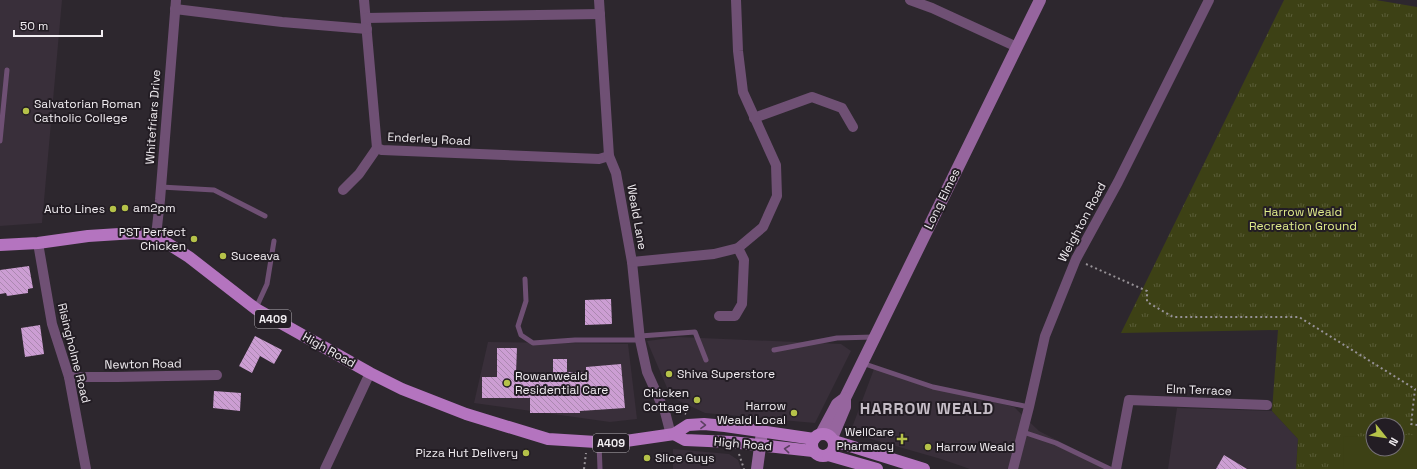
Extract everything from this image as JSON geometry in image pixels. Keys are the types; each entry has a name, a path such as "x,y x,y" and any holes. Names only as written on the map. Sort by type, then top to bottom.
{"main road":[{"name":"High Road","path":"0,245 38,243 88,236 135,233 156,236 190,257 256,309 370,373 402,389 466,414 548,439 612,443 672,434 688,425 696,424 725,426 762,432 825,438 909,467 924,469"},
{"name":"High Road","path":"672,434 685,440 732,442 813,451 820,456 828,455"},
{"path":"813,451 812,447 825,438 834,449 828,455 849,465 877,469"}],"street":[{"name":"Enderley Road","path":"364,0 377,148 382,150 598,159 609,156"},
{"name":"Weald Lane","path":"599,0 609,156 616,173 632,262 640,338 646,372 665,412 672,434"},
{"path":"632,262 714,254 738,248 763,227 777,196 776,165 743,92 738,51 736,0"},
{"path":"910,0 932,8 1017,47"},
{"name":"Long Elmes","path":"825,438 836,404 845,398 1040,0"},
{"name":"Weighton Road","path":"1013,469 1045,336 1076,259 1118,182 1210,0"},
{"path":"175,4 282,22 367,29"},
{"name":"Whitefriars Drive","path":"156,236 175,4"},
{"path":"366,18 600,14"},
{"path":"754,118 812,97 842,108 852,127"},
{"path":"343,190 359,174 377,148"},
{"name":"Risingholme Road","path":"38,243 52,324 69,377 86,469"},
{"path":"719,316 735,316 742,304 744,260 738,248"},
{"path":"324,469 370,373"},
{"name":"Newton Road","path":"69,377 117,378 217,375"},
{"name":"Elm Terrace","path":"1116,469 1129,400 1267,405"},
{"path":"757,469 762,432"}],"lane":[{"path":"0,141 7,70"},
{"path":"161,187 214,190 265,216"},
{"path":"256,309 267,284 274,241"},
{"path":"525,279 526,301 518,326 521,335 533,342 640,338 694,332 706,360"},
{"path":"774,350 837,338 875,337"},
{"path":"862,363 934,386 1029,407"},
{"path":"1023,432 1056,443 1110,469"},
{"path":"599,442 600,469"}],"path":[{"path":"1076,259 1147,291 1147,302 1173,317 1299,318 1415,389 1411,424 1417,425"},
{"path":"584,469 587,442"},
{"path":"743,463 744,469"}],"shaded area":[{"name":"Salvatorian Roman Catholic College","path":"0,0 62,0 42,223 0,226"},
{"path":"678,337 841,344 851,351 815,423 705,413 671,397 647,341"},
{"path":"488,342 628,344 637,419 610,422 474,403"},
{"path":"874,369 1014,407 1039,431 1113,469 970,469 941,459 850,433"},
{"path":"1177,408 1272,411 1298,439 1296,469 1168,469"},
{"path":"673,449 729,454 738,460 741,469 673,469"}],"green space":[{"name":"Harrow Weald Recreation Ground","path":"1284,0 1376,0 1417,7 1417,469 1296,469 1298,439 1272,411 1278,330 1121,333"},
{"path":"1405,435 1416,435 1417,469 1344,469 1343,437 1365,436 1365,457 1405,457"}],"building":[{"path":"29,266 33,288 28,289 28,293 7,296 6,293 0,294 0,270"},
{"path":"611,299 612,324 585,325 585,300"},
{"path":"40,325 44,354 25,357 21,328"},
{"path":"255,336 282,350 274,364 260,356 252,373 239,366"},
{"name":"Rowanweald Residential Care","path":"497,348 517,348 516,373 553,373 553,359 567,359 567,372 586,372 586,367 621,364 625,408 580,411 580,413 530,413 530,398 482,398 482,377 497,377"},
{"path":"214,391 241,393 240,411 213,408"},
{"path":"1224,455 1247,469 1216,469"}],"place":[{"name":"Salvatorian Roman Catholic College","path":"26,111"},
{"name":"am2pm","path":"125,208"},
{"name":"Auto Lines","path":"113,209"},
{"name":"PST Perfect Chicken","path":"194,239"},
{"name":"Suceava","path":"223,256"},
{"name":"Shiva Superstore","path":"669,374"},
{"name":"Rowanweald Residential Care","path":"507,383"},
{"name":"Chicken Cottage","path":"697,400"},
{"name":"Harrow Weald Local","path":"794,413"},
{"name":"WellCare Pharmacy","path":"902,439"},
{"name":"Harrow Weald","path":"928,447"},
{"name":"Pizza Hut Delivery","path":"526,453"},
{"name":"Slice Guys","path":"647,458"}],"district":[{"name":"HARROW WEALD","path":"927,408"}]}
